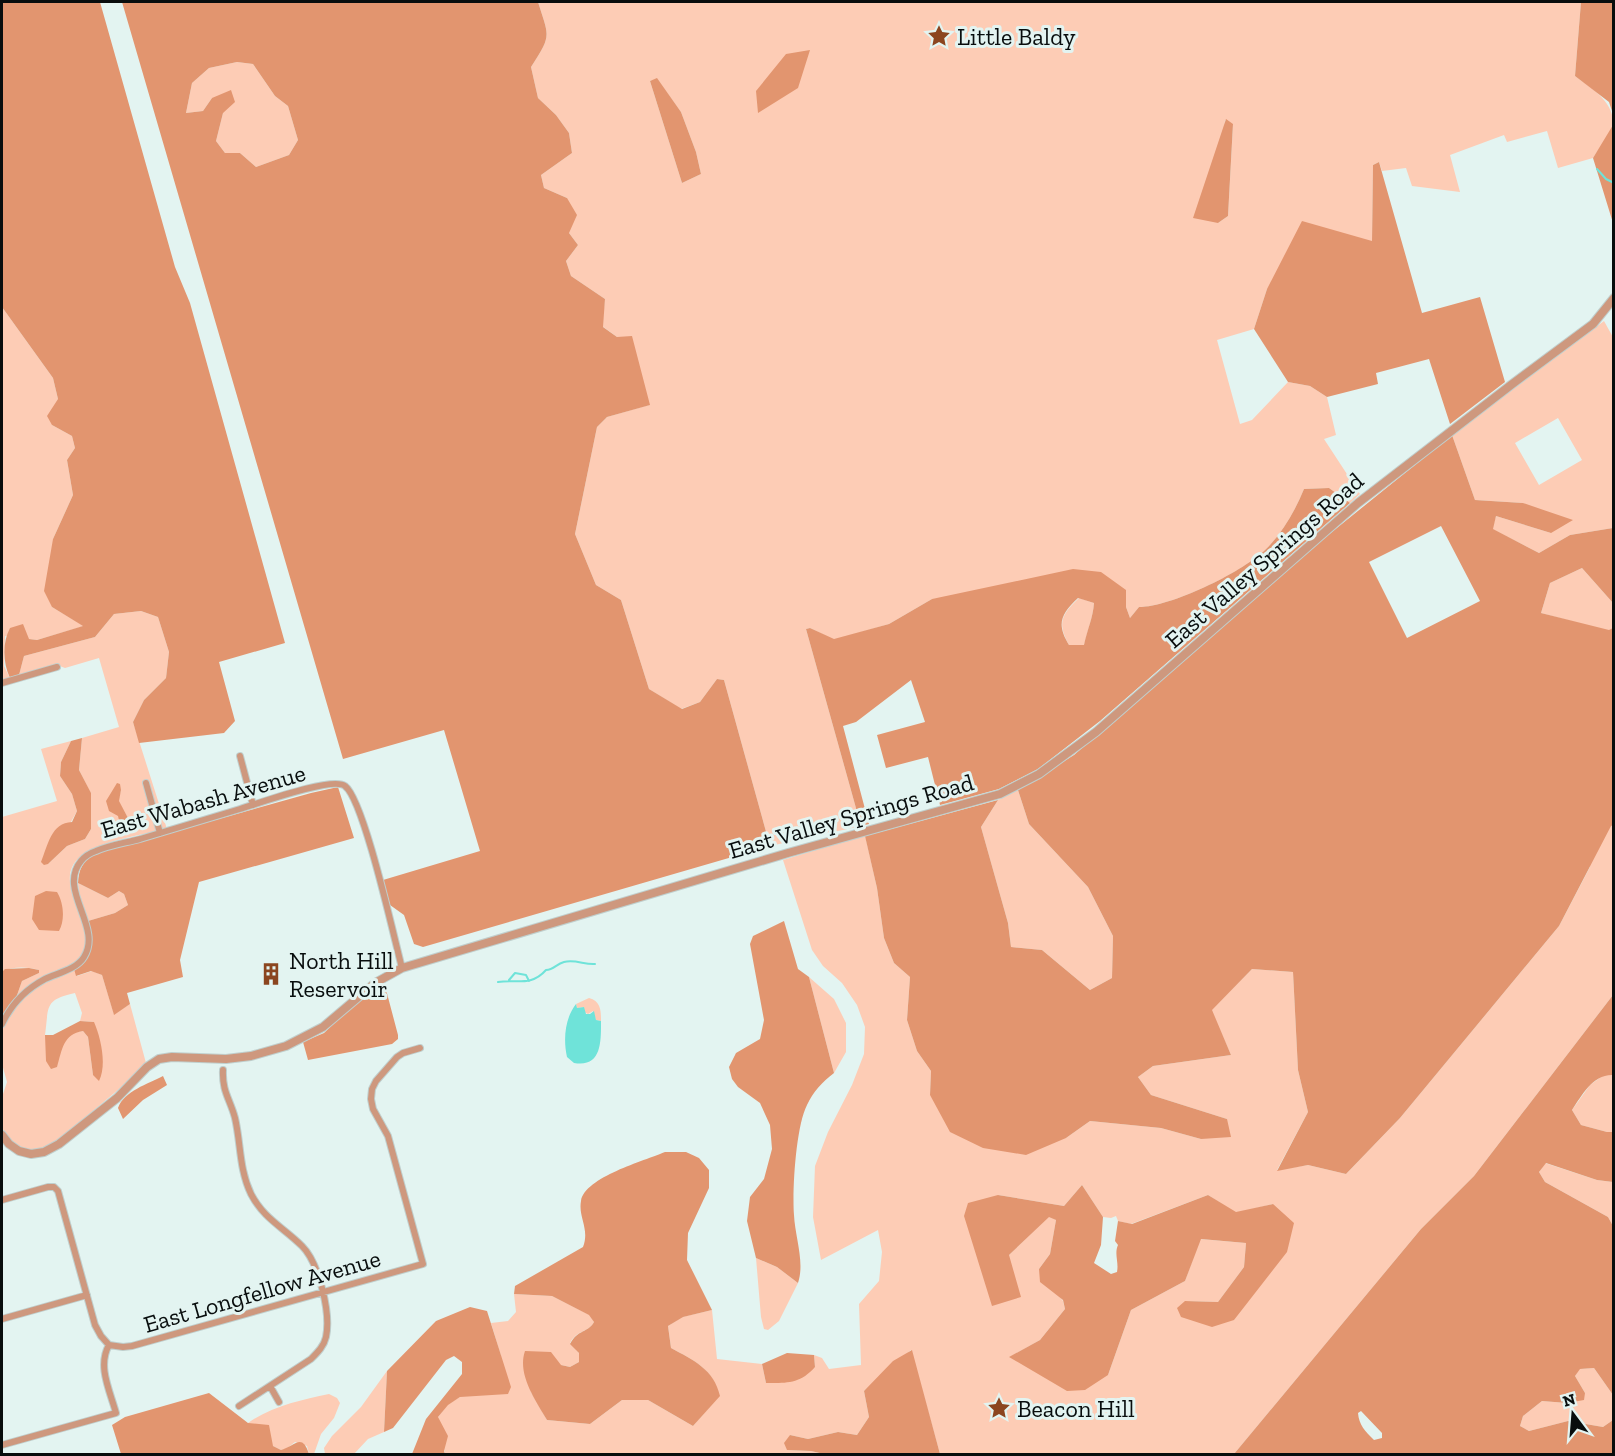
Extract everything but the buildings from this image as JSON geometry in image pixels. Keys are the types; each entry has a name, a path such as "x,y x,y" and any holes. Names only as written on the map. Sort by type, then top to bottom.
{"street":[{"name":"East Valley Springs Road","path":"2,1135 13,1148 25,1153 38,1153 51,1149 117,1098 147,1067 159,1059 172,1057 226,1059 251,1056 286,1046 323,1027 375,983 402,968 776,856 1000,794 1039,774 1096,732 1358,503 1593,324 1614,298"},
{"path":"2,683 57,667"},
{"path":"240,756 253,806"},
{"path":"146,783 160,833"},
{"name":"East Wabash Avenue","path":"2,1024 13,1006 31,988 73,967 86,955 88,937 74,885 78,865 87,855 96,850 336,783 344,784 351,793 374,858 402,968"},
{"name":"East Longfellow Avenue","path":"109,1345 132,1346 423,1264 388,1136 373,1108 371,1099 376,1081 397,1057 420,1048"},
{"path":"223,1070 224,1089 234,1116 241,1164 252,1194 272,1222 306,1252 315,1268 322,1291 327,1328 321,1350 311,1359 239,1407"},
{"path":"2,1200 48,1187 54,1187 58,1191 95,1325 109,1345 102,1364 116,1413 2,1445"},
{"path":"2,1320 87,1295"},
{"path":"270,1386 279,1402"}],"shaded area":[{"path":"2,2 100,2 175,267 190,303 285,643 219,662 235,721 224,733 139,743 133,722 144,700 166,678 169,652 158,617 141,611 114,614 95,637 24,656 19,675 10,678 8,672 5,646 10,628 23,624 29,639 37,640 83,626 52,607 44,591 53,539 73,495 67,460 75,448 72,436 52,425 47,416 58,399 53,378 2,307"},
{"path":"122,2 538,2 546,36 531,67 538,98 556,115 569,133 572,153 541,175 544,188 567,198 577,215 569,233 578,245 566,261 571,276 605,299 603,327 617,337 632,336 650,405 607,417 597,427 575,534 596,585 621,600 649,689 682,709 700,702 717,679 724,680 770,846 423,947 414,944 404,915 390,905 383,880 480,851 444,730 343,759","holes":["237,62 253,64 275,96 288,106 298,140 289,155 256,167 240,153 225,153 216,141 223,113 235,102 231,90 212,98 203,111 186,113 192,83 209,68"]},
{"path":"538,2 1581,2 1575,76 1606,102 1613,117 1613,125 1593,158 1558,168 1547,131 1507,142 1504,135 1450,155 1460,192 1412,186 1406,168 1382,171 1379,162 1373,165 1372,241 1267,289 1254,329 1217,340 1240,424 1252,420 1288,382 1310,386 1327,397 1336,435 1324,439 1360,494 1350,503 1329,488 1304,489 1282,530 1271,544 1253,560 1186,595 1139,607 1130,618 1126,607 1126,590 932,599 889,624 834,640 810,628 806,629 861,826 770,846 724,680 717,679 700,702 681,709 649,689 621,600 596,585 575,534 597,427 607,417 649,405 617,337 602,326 605,299 571,276 566,261 578,245 569,233 567,198 544,188 541,175 572,153 569,133 556,115 538,98 531,67 546,36","holes":["657,79 681,112 696,152 701,174 682,183 650,81","1225,120 1233,125 1228,216 1218,223"]},
{"path":"1581,2 1613,2 1613,114 1609,102 1575,76"},
{"path":"810,50 798,88 758,113 756,91 786,54"},
{"path":"237,62 253,64 275,96 288,106 298,140 289,155 256,167 240,153 225,153 216,141 223,113 212,98 203,111 186,113 192,83 209,68"},
{"path":"657,78 681,112 696,152 701,174 682,183 650,81"},
{"path":"1226,119 1233,124 1228,216 1218,223 1193,218"},
{"path":"1614,125 1613,223 1593,158"},
{"path":"1379,162 1422,313 1480,297 1505,382 1450,424 1429,359 1376,373 1378,384 1327,397 1310,386 1288,382 1254,329 1267,289 1302,221 1372,241 1373,165"},
{"path":"2,307 53,378 58,399 52,425 72,436 75,448 67,460 73,495 53,539 52,607 84,626 37,640 5,636 4,666 10,678 2,680"},
{"path":"1604,321 1614,339 1613,528 1570,535 1539,553 1492,529 1496,516 1551,533 1523,503 1475,500 1452,435","holes":["1558,418 1582,460 1539,485 1515,443"]},
{"path":"1452,435 1475,500 1523,503 1573,520 1551,533 1496,516 1493,529 1539,553 1570,535 1613,528 1613,603 1582,568 1550,583 1541,613 1609,630 1613,628 1613,825 1559,926 1400,1118 1346,1174 1308,1165 1277,1171 1308,1112 1298,1070 1293,972 1252,969 1212,1010 1231,1055 1153,1066 1138,1077 1151,1095 1227,1119 1231,1137 1201,1139 1161,1128 1090,1121 1066,1138 1026,1155 983,1148 950,1132 930,1095 931,1071 917,1051 907,1020 910,977 894,963 884,938 877,888 865,836 998,800 981,827 1008,923 1011,947 1042,950 1090,990 1112,978 1113,936 1088,887 1029,824 1018,790 1074,755 1317,544","holes":["1441,526 1480,601 1407,638 1369,562"]},
{"path":"1329,488 1350,503 1100,721 1038,769 999,789 940,805 928,757 886,768 877,735 925,722 911,680 856,722 843,726 869,824 861,826 806,629 810,628 834,639 889,624 932,599 1073,569 1101,572 1126,590 1126,607 1130,618 1139,607 1186,595 1253,560 1271,544 1282,530 1304,489","holes":["1078,598 1094,603 1084,645 1069,645 1062,625 1064,614"]},
{"path":"1582,568 1613,603 1613,995 1474,1176 1421,1229 1234,1454 940,1454 911,1350 864,1391 869,1417 857,1435 838,1432 808,1439 790,1435 787,1450 824,1454 445,1454 438,1417 448,1404 460,1397 501,1356 491,1323 508,1321 516,1312 514,1294 552,1296 590,1315 594,1322 589,1328 576,1335 570,1343 579,1353 579,1362 570,1367 561,1365 531,1392 547,1420 590,1424 622,1400 648,1400 693,1426 719,1396 712,1379 701,1366 671,1348 668,1326 682,1317 712,1310 717,1359 762,1364 766,1383 815,1367 814,1355 822,1358 829,1369 861,1365 859,1304 879,1281 882,1252 878,1230 821,1260 813,1217 815,1166 864,1054 865,1027 857,1005 842,983 823,966 812,950 783,860 865,835 877,888 884,938 894,963 910,977 907,1020 917,1051 931,1071 930,1095 1066,1138 1090,1121 1161,1128 1201,1139 1227,1119 1151,1095 1138,1077 1153,1066 1231,1055 1211,1010 1252,969 1293,972 1298,1070 1308,1112 1277,1170 1308,1165 1346,1174 1400,1118 1559,926 1590,867 1528,645 1593,627 1541,613 1550,583","holes":["1082,1185 1103,1217 1116,1216 1118,1221 1131,1224 1208,1195 1236,1213 1273,1204 1234,1320 1185,1301 1218,1302 1244,1267 1246,1243 1200,1239 1185,1281 1131,1310 1108,1375 1010,1357 1040,1340 1065,1309 1063,1301 1039,1269 1050,1254 1056,1220 1049,1216 1009,1255 998,1195 1064,1206"]},
{"path":"1079,598 1094,603 1084,646 1069,645 1062,625 1068,609"},
{"path":"141,611 158,617 169,652 166,678 144,700 133,722 167,829 106,844 87,852 75,863 70,875 71,888 84,929 85,943 81,956 70,966 35,981 16,998 22,981 39,973 39,970 20,968 2,972 2,817 57,801 41,749 71,741 61,762 60,776 72,794 77,811 48,864 67,846 85,839 91,829 91,794 79,770 82,738 119,727 99,658 65,668 57,665 19,675 24,656 95,637 114,614","holes":["117,783 121,790 118,799","119,802 128,818 144,816 134,824 121,829"]},
{"path":"82,738 79,770 91,793 91,829 85,839 67,846 44,865 41,862 51,836 59,826 72,822 77,811 72,794 60,776 61,762 71,741"},
{"path":"117,783 120,784 121,790 119,801 128,818 144,816 145,819 141,824 134,824 125,831 121,829 118,816 109,811 106,801"},
{"path":"338,787 354,838 199,882 180,960 183,977 127,993 130,1004 114,1015 102,975 91,971 76,976 74,969 85,959 90,948 91,935 88,921 115,913 128,905 124,894 119,891 108,898 78,883 82,867 93,854"},
{"path":"1018,790 1029,824 1088,887 1113,936 1112,978 1090,990 1042,950 1011,947 1008,923 981,827 998,800"},
{"path":"78,883 108,898 119,891 124,894 128,905 115,913 88,921 79,894"},
{"path":"46,891 57,892 61,901 63,917 59,931 39,930 32,919 35,896"},
{"path":"784,921 798,969 809,977 834,1073 812,1096 800,1128 794,1190 795,1223 800,1258 798,1283 777,1267 756,1258 747,1221 750,1197 764,1179 772,1149 770,1125 760,1103 738,1087 732,1079 729,1067 736,1053 760,1039 764,1020 750,944 753,936"},
{"path":"5,969 39,970 39,973 22,981 16,998 2,1019 2,972"},
{"path":"74,969 77,976 92,971 102,975 114,1014 130,1004 146,1063 55,1143 41,1150 29,1151 18,1148 5,1134 2,1127 2,1097 7,1082 2,1064 2,1030 17,1004 33,989","holes":["75,993 82,1013 80,1021 94,1022 93,1075 88,1037 83,1031 74,1032 65,1039 45,1035 48,1011 58,998"]},
{"path":"809,977 834,999 846,1023 846,1052 834,1073"},
{"path":"384,982 398,1039 392,1044 308,1060 303,1042 324,1033 356,1002"},
{"path":"1613,995 1613,1075 1594,1082 1572,1110 1581,1125 1613,1132 1613,1182 1597,1180 1546,1163 1539,1172 1545,1182 1608,1217 1613,1226 1613,1395 1594,1368 1580,1369 1575,1376 1585,1393 1584,1400 1567,1403 1542,1401 1523,1416 1520,1426 1529,1431 1568,1421 1603,1427 1613,1420 1613,1454 1234,1454 1421,1229 1474,1176","holes":["1361,1411 1382,1433 1382,1438 1374,1440 1363,1428 1358,1413"]},
{"path":"589,998 598,1004 601,1021 596,1020 593,1011 588,1014 584,1012 584,1007 577,1008 576,1004"},
{"path":"80,1021 94,1022 99,1036 103,1067 99,1081 93,1075 88,1037 83,1031 67,1039 57,1067 51,1069 46,1061 45,1035 53,1035"},
{"path":"1605,1074 1613,1075 1613,1132 1581,1125 1572,1110 1590,1085"},
{"path":"163,1076 167,1085 143,1100 123,1119 118,1108 125,1097"},
{"path":"665,1152 686,1152 699,1158 709,1170 709,1188 688,1233 687,1260 712,1310 683,1317 668,1326 671,1348 702,1366 713,1379 720,1396 693,1426 648,1400 622,1400 590,1424 547,1420 525,1378 523,1360 525,1351 551,1352 561,1365 570,1367 579,1362 579,1353 570,1344 576,1336 594,1322 589,1315 552,1296 514,1294 515,1286 583,1247 585,1229 581,1201 585,1192 593,1184 617,1171"},
{"path":"1545,1163 1597,1180 1613,1182 1613,1226 1608,1217 1545,1182 1539,1172"},
{"path":"1082,1185 1103,1217 1101,1245 1094,1263 1111,1274 1117,1272 1118,1245 1115,1241 1118,1221 1132,1224 1208,1195 1236,1212 1273,1204 1294,1223 1287,1252 1234,1320 1212,1327 1181,1317 1177,1308 1185,1301 1218,1302 1244,1267 1246,1243 1201,1239 1185,1281 1131,1310 1108,1375 1085,1390 1067,1391 1009,1357 1040,1340 1065,1309 1063,1300 1040,1282 1039,1269 1050,1254 1056,1220 1049,1217 1009,1255 1021,1297 992,1306 964,1216 968,1203 998,1195 1064,1206"},
{"path":"756,1258 777,1267 798,1283 779,1321 768,1330 764,1329 761,1317"},
{"path":"470,1307 487,1311 511,1387 508,1394 460,1397 448,1405 438,1417 448,1436 445,1454 412,1454 426,1419 462,1374 462,1362 454,1356 446,1360 393,1428 384,1432 387,1371 436,1321"},
{"path":"912,1350 940,1454 824,1454 787,1450 784,1443 790,1435 808,1439 838,1432 857,1435 869,1417 864,1391 893,1361"},
{"path":"787,1353 814,1355 815,1367 798,1380 766,1383 762,1364"},
{"path":"1594,1368 1613,1395 1613,1420 1603,1427 1568,1421 1529,1431 1520,1426 1523,1416 1542,1401 1567,1403 1585,1393 1575,1376 1579,1369"},
{"path":"387,1371 384,1432 368,1439 354,1454 325,1454 324,1448 332,1436 361,1407"},
{"path":"209,1393 248,1423 269,1425 273,1446 281,1450 301,1442 309,1454 121,1454 112,1425 125,1417"},
{"path":"329,1394 337,1398 340,1403 334,1418 321,1434 314,1454 309,1454 307,1446 295,1442 281,1450 273,1446 248,1423 277,1408"}],"water":[{"path":"576,1004 577,1008 584,1007 586,1014 594,1011 596,1020 601,1021 598,1051 590,1061 583,1063 574,1063 567,1057 566,1050 567,1022"}],"waterway":[{"path":"1597,169 1606,179 1614,183"},
{"path":"498,982 535,979 546,970 564,962 595,964"},
{"path":"509,980 515,973 526,975 529,981"}],"place":[{"name":"Little Baldy","path":"939,36"},
{"name":"North Hill Reservoir","path":"271,974"},
{"name":"Beacon Hill","path":"999,1408"}]}
